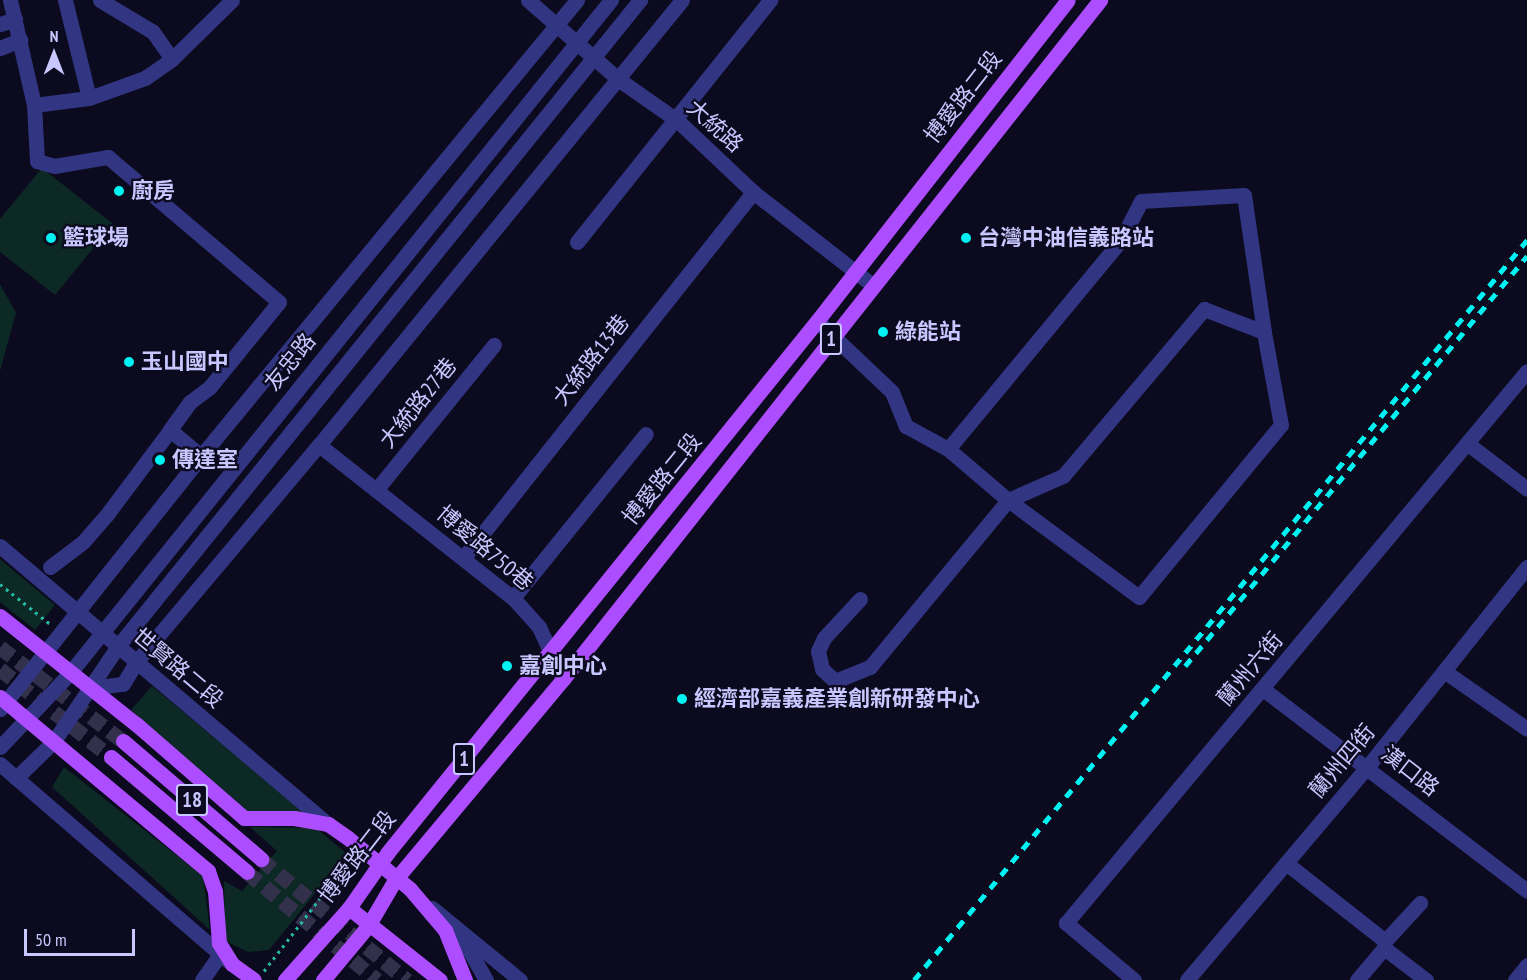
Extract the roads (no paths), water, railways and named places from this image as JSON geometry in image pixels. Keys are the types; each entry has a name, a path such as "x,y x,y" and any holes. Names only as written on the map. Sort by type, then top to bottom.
{"main road":[{"name":"博愛路二段","path":"285,980 349,908 378,865 817,321 1068,0"},
{"name":"博愛路二段","path":"323,980 368,926 395,880 562,679 832,337 871,284 1100,0"},
{"name":"18","path":"0,616 244,818 294,818 328,824"},
{"name":"18","path":"2,703 54,741 208,871 215,891 219,943 232,964"},
{"name":"18","path":"123,741 261,859"},
{"name":"18","path":"111,757 247,872"},
{"path":"328,824 413,893 445,930 465,980"},
{"path":"349,908 368,926 434,975"},
{"path":"232,964 256,980"}],"street":[{"path":"10,0 7,21 20,40 34,105 37,161 54,166 108,157 279,302 210,387 190,402 108,513 83,542 50,567"},
{"path":"65,0 88,98"},
{"path":"100,0 153,32 172,59"},
{"path":"34,105 88,98 145,78 172,59 232,0"},
{"name":"大統路","path":"528,0 558,23 618,79 678,121 753,192 856,270 871,284"},
{"name":"友忠路","path":"2,703 44,654 75,609 576,0"},
{"name":"友忠路","path":"0,747 69,674 611,0"},
{"name":"友忠路","path":"16,778 54,741 118,646 640,0"},
{"path":"89,688 123,684 136,662 319,445 682,0"},
{"path":"577,242 678,121 770,0"},
{"path":"0,48 20,40"},
{"name":"大統路13巷","path":"464,557 753,192"},
{"path":"817,321 892,392 906,426 948,448 1008,500 1139,597 1281,425 1263,332 1244,195 1141,201 1121,240 948,448"},
{"path":"860,599 824,638 818,651 822,669 835,681 870,667 1008,500 1063,476 1204,309 1263,332"},
{"name":"大統路27巷","path":"376,490 494,345"},
{"name":"蘭州六街","path":"1134,980 1066,923 1527,371"},
{"path":"170,430 201,456"},
{"path":"513,598 646,434"},
{"path":"1468,444 1527,489"},
{"name":"博愛路750巷","path":"319,445 464,557 513,598 539,627 562,679"},
{"name":"世賢路二段","path":"0,546 328,824"},
{"name":"蘭州四街","path":"1188,980 1368,766 1527,567"},
{"path":"1444,670 1527,729"},
{"name":"漢口路","path":"1263,689 1368,766 1527,891"},
{"path":"0,764 232,964"},
{"path":"1286,863 1426,980"},
{"path":"413,893 520,980"},
{"path":"1358,980 1384,944 1420,903"},
{"path":"457,929 486,980"},
{"path":"202,980 220,954"},
{"path":"1515,980 1527,965"}],"tunnel":[{"path":"0,647 123,741"},
{"path":"0,669 111,757"},
{"path":"261,859 407,980"},
{"path":"247,872 377,980"}],"railway":[{"path":"914,980 1527,240"},
{"path":"1185,666 1527,256"}],"place":[{"name":"廚房","path":"119,191"},
{"name":"籃球場","path":"51,238"},
{"name":"台灣中油信義路站","path":"966,238"},
{"name":"綠能站","path":"883,332"},
{"name":"玉山國中","path":"129,362"},
{"name":"傳達室","path":"160,460"},
{"name":"嘉創中心","path":"507,666"},
{"name":"經濟部嘉義產業創新研發中心","path":"682,699"}]}
